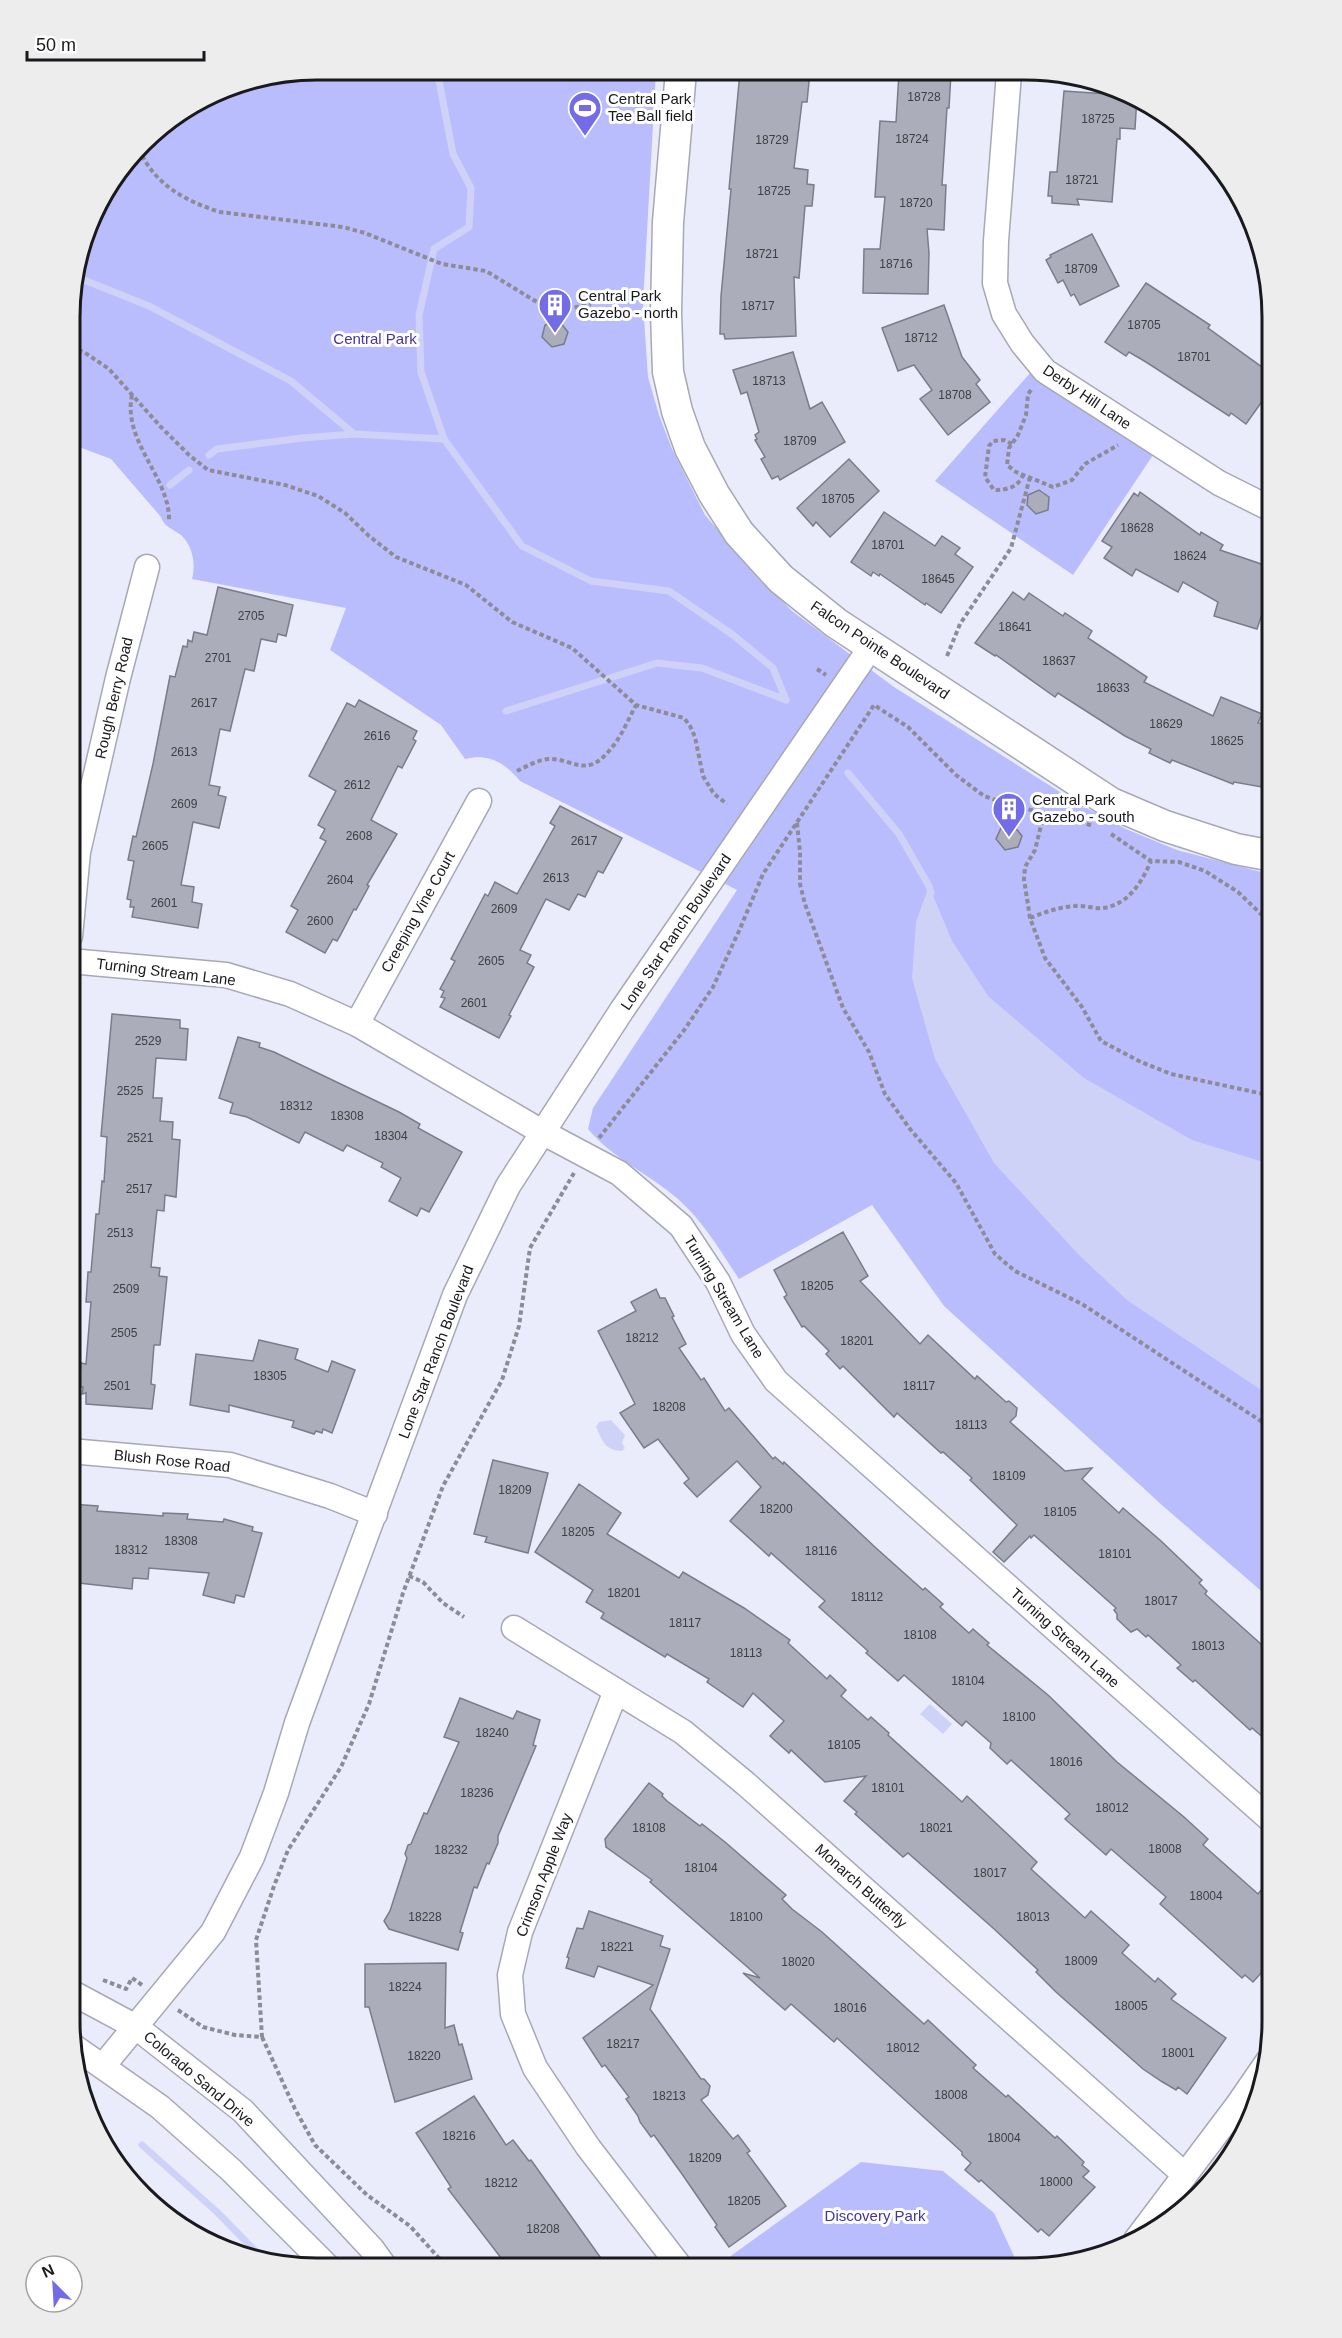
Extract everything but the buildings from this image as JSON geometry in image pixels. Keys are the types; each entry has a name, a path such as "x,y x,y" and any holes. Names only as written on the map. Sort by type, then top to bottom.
{"street":[{"name":"Falcon Pointe Boulevard","path":"680,80 668,222 666,313 668,372 677,411 690,448 714,494 739,533 781,579 836,623 1111,803 1165,826 1236,849 1262,854"},
{"name":"Derby Hill Lane","path":"1008,80 995,283 1004,314 1022,344 1045,371 1219,483 1262,504"},
{"name":"Rough Berry Road","path":"80,843 118,678 147,567"},
{"name":"Lone Star Ranch Boulevard","path":"103,2066 213,1932 252,1857 276,1793 297,1723 455,1295 508,1186 622,1010 872,647"},
{"name":"Creeping Vine Court","path":"357,1024 479,801"},
{"name":"Turning Stream Lane","path":"80,962 225,975 290,994 357,1024 584,1156 619,1173 681,1226 718,1282 743,1334 776,1381 1262,1813"},
{"name":"Blush Rose Road","path":"80,1452 230,1465 330,1496 375,1514"},
{"name":"Monarch Butterfly","path":"514,1628 683,1732 746,1784 1185,2175"},
{"name":"Crimson Apple Way","path":"616,1691 520,1932 510,1975 513,2014 535,2068 588,2147 673,2258"},
{"name":"Colorado Sand Drive","path":"80,1997 136,2027 243,2111 378,2258"},
{"path":"82,2052 160,2107 231,2170 319,2258"},
{"path":"1147,2225 1255,2079"}],"path":[{"path":"142,156 146,165 166,187 189,201 220,212 343,226 442,264 486,271 550,310 591,304"},
{"path":"80,351 104,365 189,455 208,470 285,485 318,496 345,513 396,557 466,585 512,622 572,648 636,705 684,718 695,737 703,776 714,794 727,804"},
{"path":"1034,386 1028,394 1023,424 1012,444 1007,465 1023,475 1053,487 1071,480 1085,464 1119,444"},
{"path":"132,394 129,414 169,507 169,522"},
{"path":"1012,444 1004,440 993,441 989,446 986,477 994,490 1000,490 1014,487 1023,475"},
{"path":"947,656 960,624 1011,548 1030,477"},
{"path":"517,771 547,759 578,766 589,765 599,760 617,741 636,705"},
{"path":"600,1136 685,1029 713,987 740,931 763,874 874,705 908,727 956,775 984,796 1098,827"},
{"path":"1044,813 1035,850 1025,867 1024,879 1030,918 1045,958 1082,1007 1101,1041 1141,1062 1171,1074 1262,1094"},
{"path":"797,822 800,884 805,904 843,1008 869,1052 885,1094 903,1121 956,1183 995,1254 1015,1271 1082,1304 1262,1422"},
{"path":"1106,830 1151,861 1179,862 1205,871 1238,892 1262,915"},
{"path":"1030,918 1053,910 1077,906 1102,908 1114,905 1142,882 1151,861"},
{"path":"439,2258 410,2226 366,2194 315,2145 295,2109 262,2037 256,1940 288,1850 340,1767 369,1704 409,1576 443,1486 502,1380 519,1326 530,1248 574,1173"},
{"path":"409,1576 423,1582 443,1603 464,1617"},
{"path":"101,1979 126,1989 132,1978"},
{"path":"189,2017 203,2027 235,2035 262,2037"}],"green space":[{"name":"Central Park","path":"301,80 655,80 643,304 648,377 672,449 705,515 792,611 894,687 1079,804 1126,829 1177,850 1262,872 1262,1592 1163,1506 944,1306 872,1205 739,1279 696,1217 678,1199 608,1149 588,1129 593,1108 737,890 520,781 496,761 482,757 465,759 441,725 330,650 346,608 192,579 194,568 192,556 185,539 164,523 111,459 80,447 80,301 84,270 92,240 104,211 119,185 138,160 172,128 211,104 240,92 270,84"},
{"path":"1031,372 1153,455 1073,575 935,481"},
{"name":"Discovery Park","path":"861,2162 943,2171 994,2213 1015,2258 728,2258"}],"shaded area":[{"path":"929,886 952,941 988,996 1084,1078 1192,1140 1262,1162 1262,1391 1127,1300 1079,1255 994,1163 935,1059 912,978 916,922"},
{"path":"611,1420 625,1435 622,1443 625,1448 622,1451 608,1447 596,1427 599,1422"},
{"path":"930,1704 952,1724 943,1734 920,1714"}],"waterway":[{"path":"439,80 453,154 471,188 469,227 434,249 419,315 421,372 444,439 522,546 591,581 669,591 733,635 773,668 786,700"},
{"path":"83,279 149,306 291,381 354,434 444,439"},
{"path":"209,455 217,449 354,434"},
{"path":"170,485 189,470"},
{"path":"506,711 657,663 702,668 786,700"},
{"path":"848,773 899,834 931,893"},
{"path":"142,2145 217,2212 254,2250"}],"place":[{"name":"Central Park Tee Ball field","path":"585,137"},
{"name":"Central Park Gazebo - north","path":"555,334"},
{"name":"Central Park Gazebo - south","path":"1009,838"}]}
